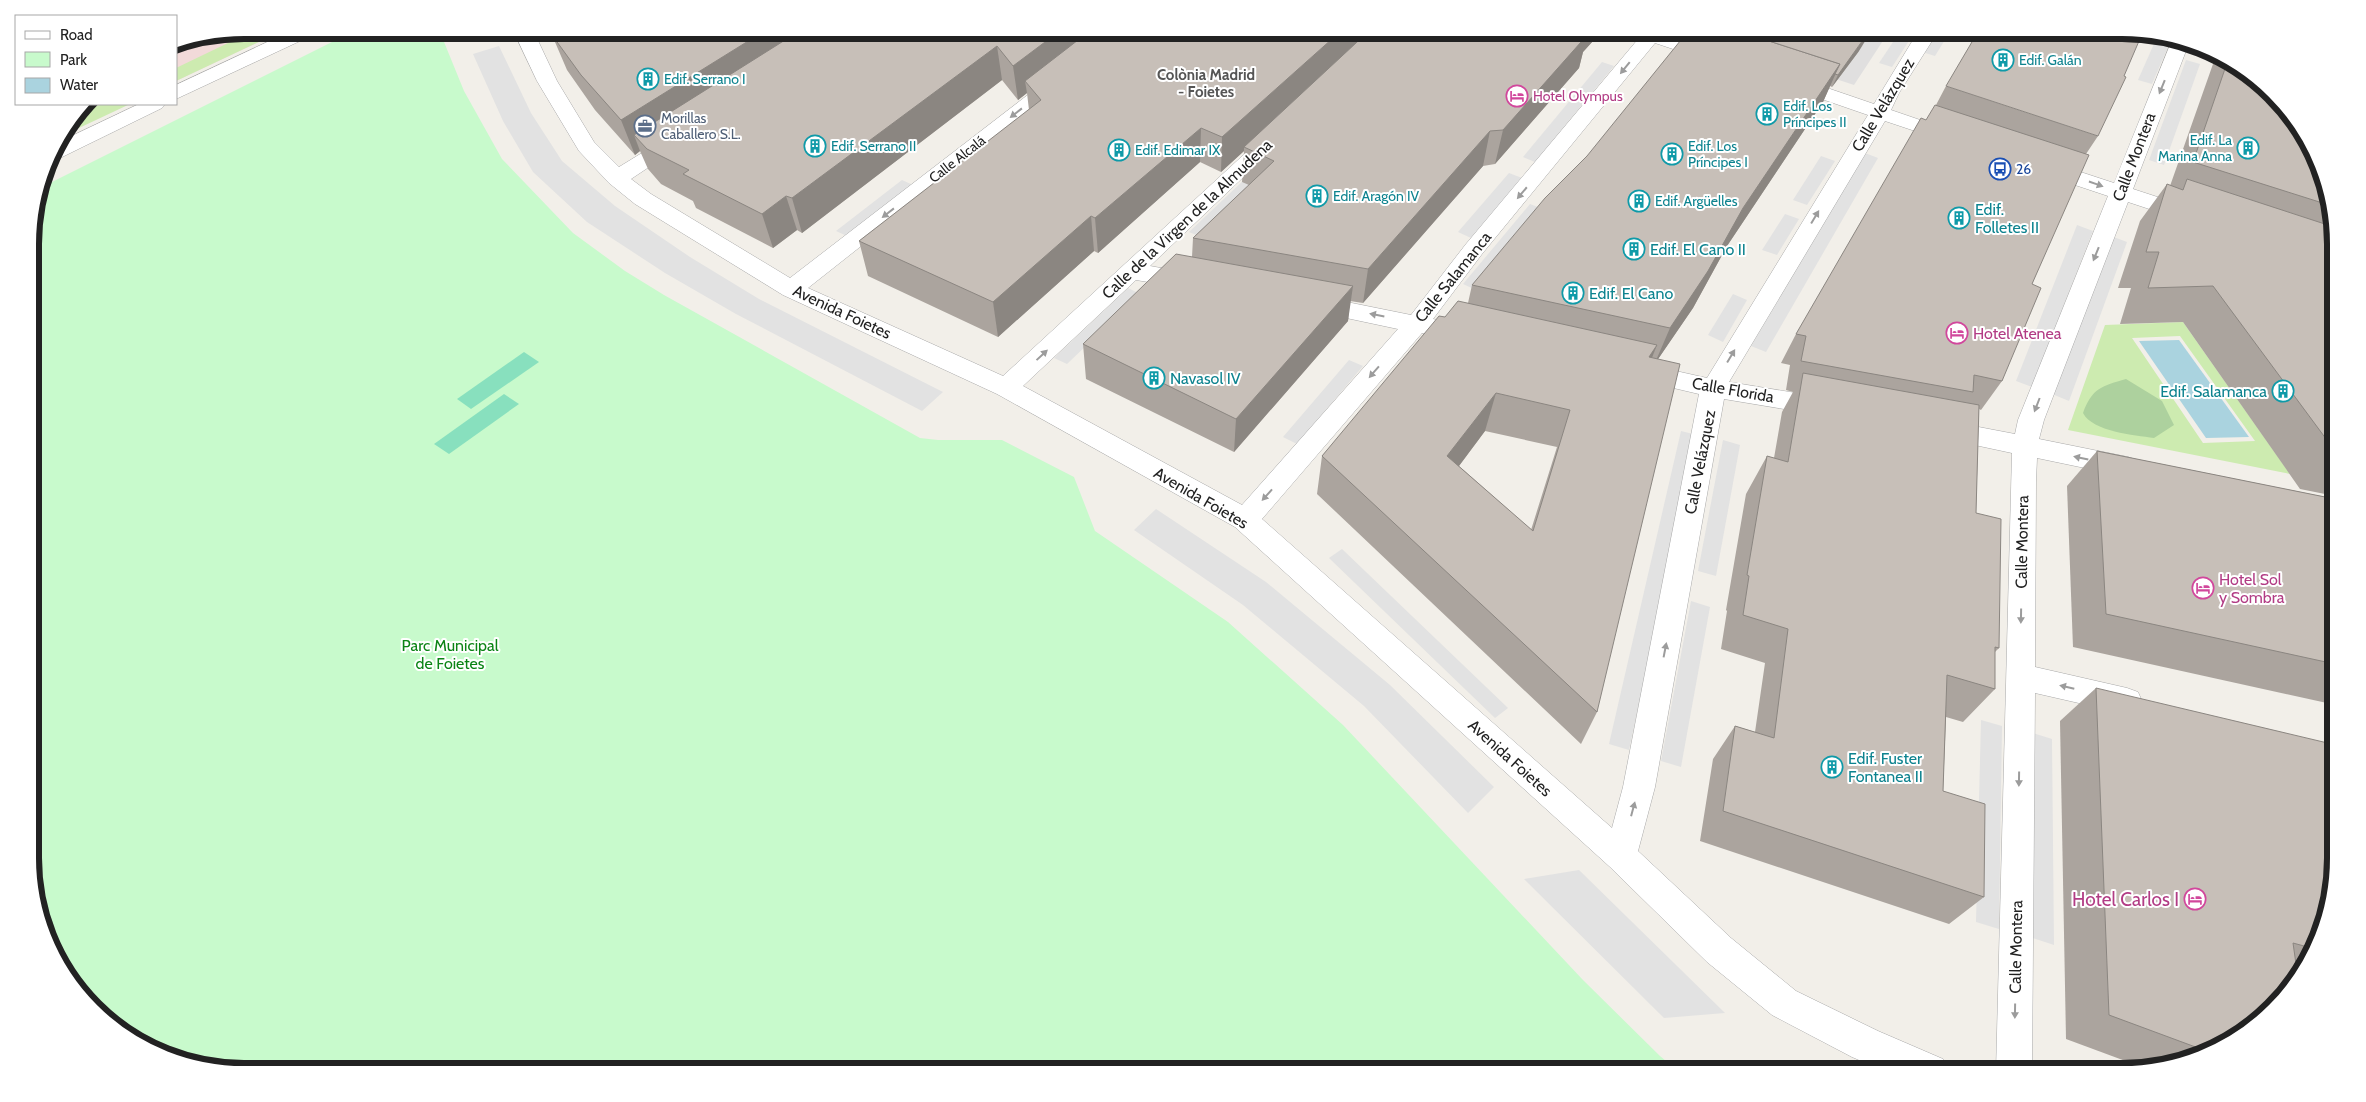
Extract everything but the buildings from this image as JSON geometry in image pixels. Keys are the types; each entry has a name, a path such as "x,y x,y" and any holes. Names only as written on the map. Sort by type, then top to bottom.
{"street":[{"path":"178,92 289,39"},
{"name":"Avenida Foietes","path":"532,39 543,50 547,81 586,146 617,178 643,199 791,289 1006,388 1245,520 1620,856 1719,950 1784,1003 1865,1044 1909,1063"},
{"name":"Calle Salamanca","path":"1245,520 1417,323 1642,39"},
{"path":"1667,39 1734,63"},
{"name":"Calle Velázquez","path":"1620,856 1639,787 1713,388 1923,39"},
{"name":"Calle Montera","path":"2014,1063 2021,676 2022,481 2025,445 2031,420 2178,47"},
{"name":"Calle Alcalá","path":"791,289 1075,68"},
{"path":"1770,76 1968,142"},
{"path":"62,149 153,105"},
{"name":"Calle de la Virgen de la Almudena","path":"1006,388 1286,126"},
{"path":"617,178 694,129"},
{"path":"2022,160 2205,220"},
{"path":"1131,271 1215,286"},
{"path":"1291,300 1417,323 1491,340"},
{"name":"Calle Florida","path":"1620,368 1713,388 1844,411"},
{"path":"1923,426 2153,472"},
{"path":"2021,676 2156,708"}],"shaded area":[{"path":"230,39 265,39 178,80 178,50"},
{"path":"1393,39 1393,39 1201,237 1189,232"},
{"path":"1715,39 1884,39 1854,85"},
{"path":"1895,39 1910,39 1892,67 1879,63"},
{"path":"1930,39 1945,39 1935,56 1922,52"},
{"path":"2155,42 2169,45 2152,84 2138,80"},
{"path":"499,46 531,113 562,161 615,206 690,257 759,299 943,392 922,411 736,314 665,273 587,222 533,172 503,121 473,54"},
{"path":"2186,60 2200,64 2164,165 2149,160"},
{"path":"1602,62 1614,66 1535,162 1523,157"},
{"path":"1865,153 1878,158 1766,352 1751,346"},
{"path":"1821,156 1835,161 1807,205 1793,200"},
{"path":"1509,173 1522,178 1471,238 1458,232"},
{"path":"902,180 913,185 847,236 836,231"},
{"path":"1530,204 1543,209 1476,290 1463,284"},
{"path":"1785,214 1799,219 1777,255 1762,250"},
{"path":"2077,225 2093,231 2032,387 2016,381"},
{"path":"2111,236 2127,242 2069,401 2052,394"},
{"path":"1128,288 1140,294 1067,364 1054,358"},
{"path":"1733,294 1747,300 1723,342 1708,335"},
{"path":"1349,360 1363,366 1297,444 1283,437"},
{"path":"1681,431 1697,435 1629,750 1609,744"},
{"path":"1723,440 1740,445 1716,576 1698,571"},
{"path":"1156,509 1266,582 1390,685 1494,787 1468,813 1364,706 1243,605 1134,530"},
{"path":"1342,549 1508,708 1495,718 1329,558"},
{"path":"1691,601 1710,607 1681,767 1661,761"},
{"path":"1981,720 2002,726 1999,929 1976,922"},
{"path":"2030,732 2052,739 2054,945 2030,937"},
{"path":"1579,870 1725,1013 1664,1018 1524,879"}],"green space":[{"path":"236,39 265,39 178,80 178,67"},
{"name":"Parc Municipal de Foietes","path":"339,39 443,39 464,91 502,159 573,233 625,271 664,295 920,438 938,440 1002,440 1074,477 1095,531 1228,622 1343,725 1583,980 1668,1063 230,1063 191,1056 165,1048 141,1036 119,1021 81,983 66,961 54,937 46,911 39,872 39,230 43,204 48,184"},
{"path":"99,105 128,105 72,131 90,109"},
{"path":"2183,322 2290,474 2068,430 2105,325","holes":["2180,336 2255,441 2203,443 2132,338"]},
{"path":"524,352 539,362 471,409 457,399"},
{"path":"2126,379 2162,401 2174,425 2154,438 2115,432 2088,419 2083,413 2094,393 2104,386"},
{"path":"504,394 519,404 449,454 434,444"}],"water":[{"path":"2179,340 2249,437 2206,438 2139,341"}],"place":[{"name":"Edif. Galán","path":"2003,60"},
{"name":"Edif. Serrano I","path":"648,79"},
{"name":"Hotel Olympus","path":"1517,96"},
{"name":"Edif. Los Príncipes II","path":"1767,114"},
{"name":"Morillas Caballero S.L.","path":"645,126"},
{"name":"Edif. Serrano II","path":"815,146"},
{"name":"Edif. La Marina Anna","path":"2248,148"},
{"name":"Edif. Edimar IX","path":"1119,150"},
{"name":"Edif. Los Príncipes I","path":"1672,154"},
{"name":"26","path":"2000,169"},
{"name":"Edif. Aragón IV","path":"1317,196"},
{"name":"Edif. Argüelles","path":"1639,201"},
{"name":"Edif. Folletes II","path":"1959,218"},
{"name":"Edif. El Cano II","path":"1634,249"},
{"name":"Edif. El Cano","path":"1573,293"},
{"name":"Hotel Atenea","path":"1957,333"},
{"name":"Navasol IV","path":"1154,378"},
{"name":"Edif. Salamanca","path":"2283,391"},
{"name":"Hotel Sol y Sombra","path":"2203,588"},
{"name":"Edif. Fuster Fontanea II","path":"1832,767"},
{"name":"Hotel Carlos I","path":"2195,899"}],"district":[{"name":"Colònia Madrid - Foietes","path":"1206,84"}]}
